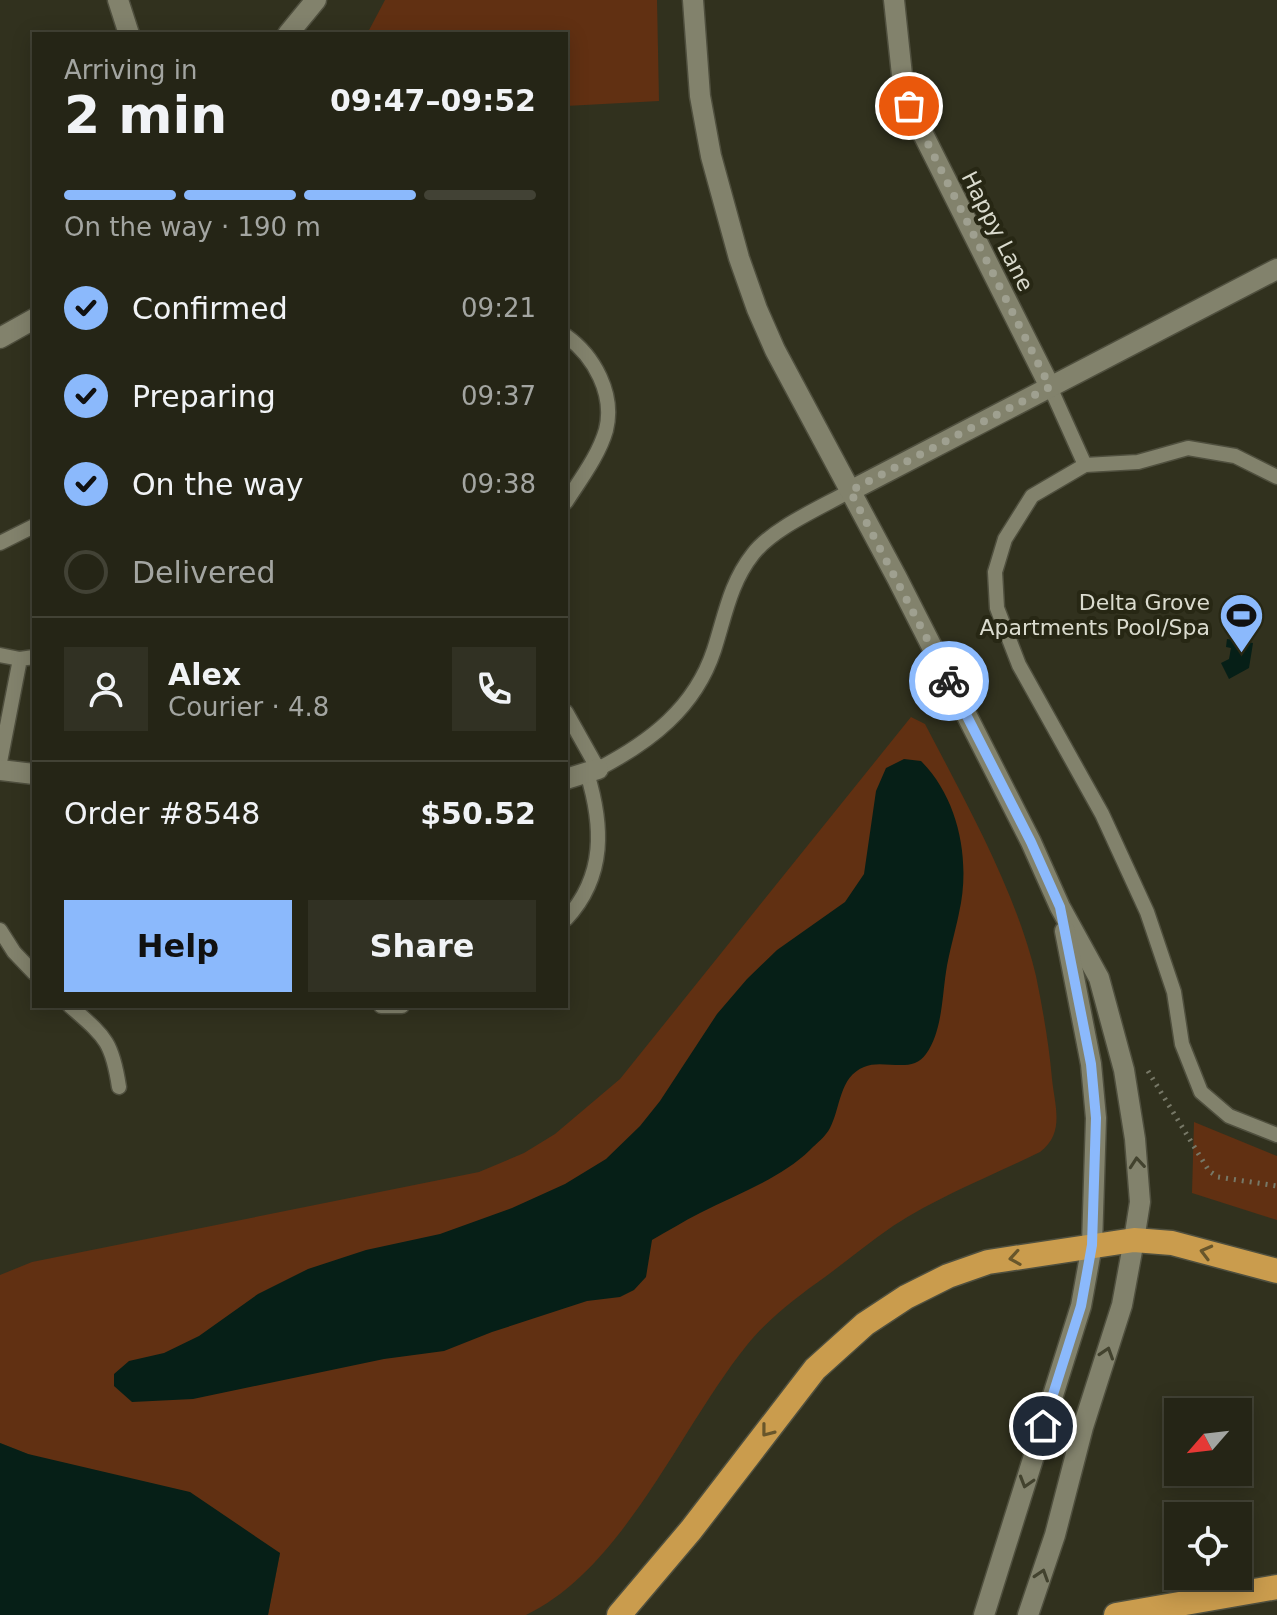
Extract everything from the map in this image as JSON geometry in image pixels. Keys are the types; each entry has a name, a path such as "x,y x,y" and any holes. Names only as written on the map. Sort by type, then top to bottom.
{"highway":[{"path":"619,1615 691,1530 815,1369 865,1324 906,1297 948,1276 988,1262 1134,1240 1172,1243 1277,1271"},
{"path":"1116,1615 1277,1587"}],"street":[{"path":"118,0 128,32"},
{"path":"290,32 316,0"},
{"path":"693,0 703,111 711,156 739,258 775,350 912,606 1031,842 1060,907 1099,978 1124,1070 1135,1139 1140,1202 1134,1240 1122,1305 1083,1427 1055,1535 1028,1615"},
{"name":"Happy Lane","path":"894,0 902,75 909,106 1050,387"},
{"path":"850,491 1277,269"},
{"path":"0,338 32,320"},
{"path":"0,770 32,774"},
{"path":"568,778 592,771"},
{"path":"984,1615 1081,1306 1092,1245 1096,1118 1091,1064 1060,907"}],"lane":[{"path":"568,338 588,356 601,378 608,419 598,447 568,499"},
{"path":"1050,387 1085,465"},
{"path":"1277,477 1235,456 1188,448 1138,462 1085,465 1032,496 1005,539 995,572 997,608 1019,665 1102,814 1147,912 1174,992 1182,1044 1201,1092 1229,1116 1277,1135"},
{"path":"592,771 625,755 663,729 693,693 713,653 733,588 766,540 850,491"},
{"path":"0,543 32,527"},
{"path":"0,655 27,658 0,762"},
{"path":"568,717 592,771 599,849 590,884 568,917"},
{"path":"0,930 14,952 32,971"},
{"path":"72,1008 108,1043 115,1059 119,1087"}],"path":[{"path":"1141,1066 1151,1073 1209,1171 1218,1177 1277,1186"}],"shaded area":[{"path":"385,0 657,0 659,101 568,106 568,32 368,32"},
{"name":"Delta Grove Apartments Pool/Spa","path":"1227,639 1253,643 1249,668 1229,679 1221,663 1229,659 1231,648 1226,647"},
{"path":"911,717 925,724 972,815 1003,879 1027,944 1036,976 1049,1053 1056,1109 1053,1137 1040,1152 947,1196 893,1226 774,1317 755,1335 722,1379 621,1531 592,1565 561,1593 526,1615 268,1615 280,1553 0,1443 0,1275 32,1262 479,1172 524,1153 555,1134 620,1079"},
{"path":"904,759 921,761 945,793 959,832 962,852 962,893 938,1025 931,1045 920,1060 905,1065 872,1065 856,1072 845,1085 828,1131 798,1160 772,1178 652,1240 646,1277 634,1290 620,1297 587,1301 444,1351 384,1359 193,1399 132,1402 114,1386 114,1374 129,1361 164,1353 199,1336 258,1294 308,1269 366,1250 440,1234 512,1208 565,1184 606,1159 660,1101 717,1014 747,979 777,950 845,902 864,874 876,791 886,768"},
{"path":"1194,1122 1277,1156 1277,1220 1192,1193"},
{"path":"0,1443 28,1454 190,1492 280,1553 268,1615 0,1615"}],"way so far":[{"path":"909,106 1050,387 850,491 949,681"}],"place":[{"name":"Delta Grove Apartments Pool/Spa","path":"1241,654"}],"route":[{"path":"949,681 1031,842 1060,907 1091,1064 1096,1118 1092,1245 1081,1306 1043,1426"}]}
